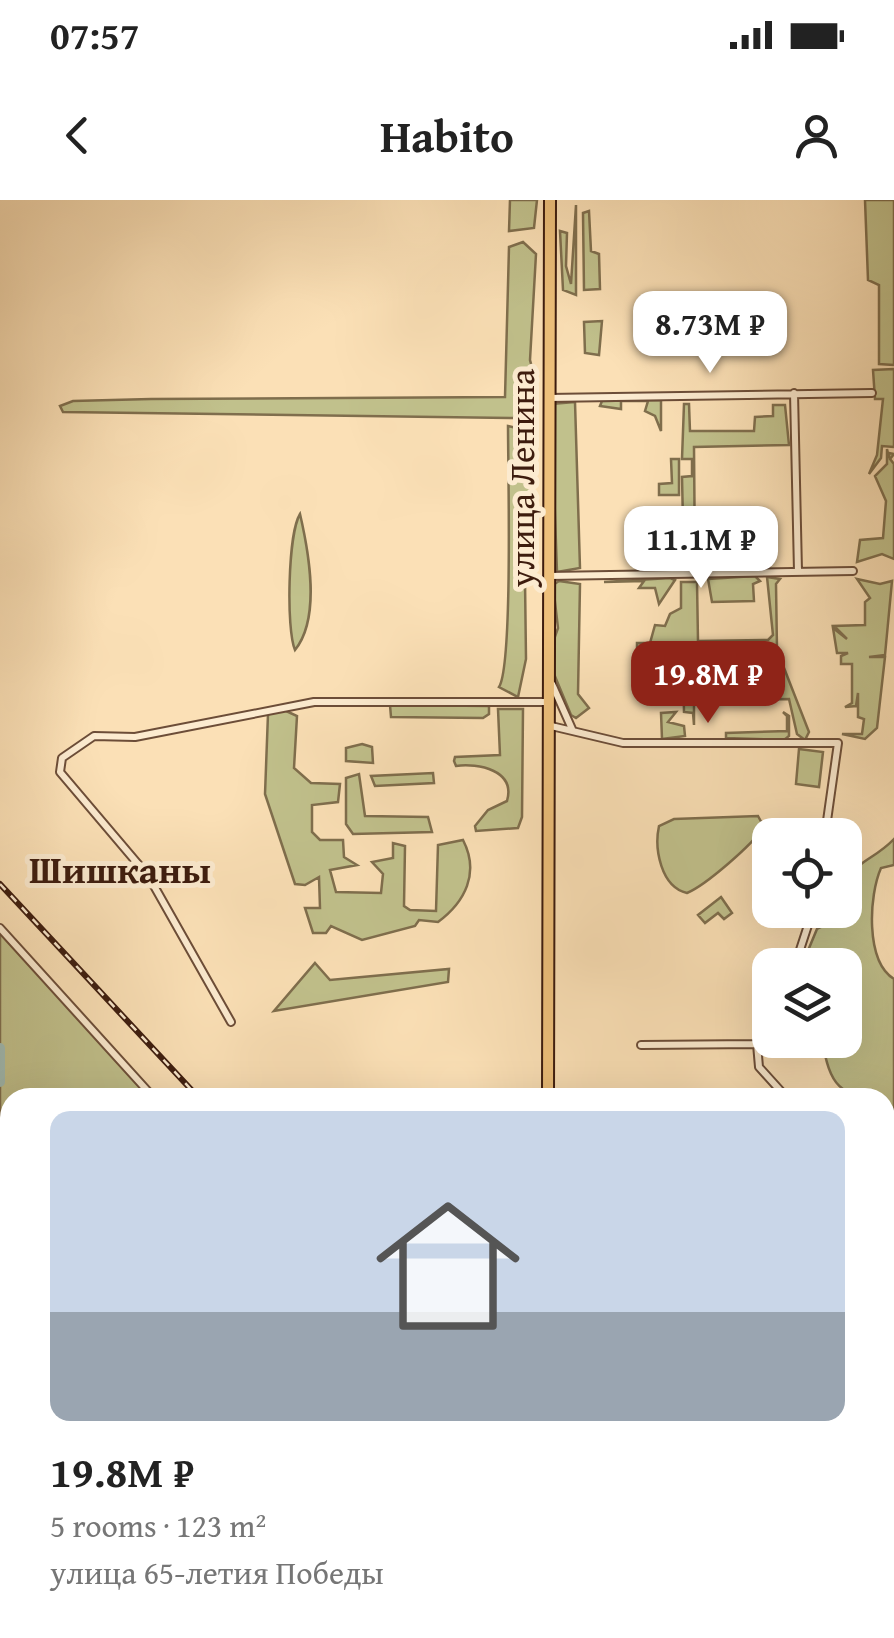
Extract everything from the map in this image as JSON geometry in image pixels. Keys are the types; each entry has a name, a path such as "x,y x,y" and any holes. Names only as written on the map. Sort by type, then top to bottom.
{"main road":[{"name":"улица Ленина","path":"548,1088 550,200"}],"street":[{"path":"794,393 798,571"},
{"path":"548,398 872,393"},
{"path":"548,576 853,571"},
{"path":"548,676 572,729"},
{"path":"230,1022 149,878 60,772 62,758 94,736 135,737 314,702 548,702"},
{"path":"547,725 623,743 838,742 827,818"},
{"path":"0,928 145,1088"},
{"path":"642,1045 752,1044"},
{"path":"758,1058 759,1067 778,1088"}],"green space":[{"path":"510,200 537,200 534,228 509,231"},
{"path":"865,200 894,200 894,365 879,364 879,285 868,280"},
{"path":"576,205 576,295 563,290 560,231 567,233 566,266 571,284"},
{"path":"589,211 591,251 599,254 600,289 584,290 583,213"},
{"path":"523,242 536,254 530,360 537,386 533,410 514,418 63,412 60,406 73,401 151,399 505,397 509,247"},
{"path":"602,321 599,355 585,353 584,322"},
{"path":"894,369 894,447 882,446 881,458 869,474 877,455 883,399 875,399 873,370"},
{"path":"661,400 661,431 655,416 645,411 648,401 621,401 621,409 600,406 602,401"},
{"path":"575,402 580,568 557,572 551,404"},
{"path":"684,404 689,404 690,431 754,431 755,417 773,416 773,405 785,405 789,445 694,447 695,569 638,570 684,567 682,477 692,476 692,459 682,459"},
{"path":"508,426 533,432 533,521 519,562 525,580 526,659 518,697 499,687 508,606"},
{"path":"887,449 889,458 889,453 894,454 890,459 894,464 894,559 882,554 857,562 860,540 883,538 886,501 875,476 887,464"},
{"path":"671,459 679,459 679,495 659,495 659,484 672,483"},
{"path":"300,514 311,585 308,621 295,650 290,623 290,582"},
{"path":"668,540 681,540 681,552 676,554 681,556 681,565 637,566 639,561 654,562 655,553 638,555 636,547 661,547"},
{"path":"755,576 760,581 753,584 754,601 712,602 708,579"},
{"path":"767,577 780,579 776,584 777,650 809,732 805,740 797,734 789,699 745,700 747,653 711,654 710,648 694,649 694,725 693,713 684,712 683,663 652,663 651,650 637,650 637,643 650,643 655,625 665,626 670,614 681,608 681,582 697,582 698,641 768,640 773,635"},
{"path":"857,579 880,584 892,581 885,655 869,657 885,657 877,728 865,739 842,734 862,734 864,719 858,717 858,693 856,706 845,707 852,703 852,664 841,664 841,656 848,653 837,653 833,628 847,639 834,626 865,625 865,602 870,598"},
{"path":"675,580 659,604 655,588 639,588 644,581 604,582"},
{"path":"559,581 580,584 578,694 589,708 576,718 571,715 554,674 552,645 558,628 553,585"},
{"path":"657,665 660,693 673,693 673,672 662,665 681,665 682,694 652,694 651,667"},
{"path":"390,705 489,706 489,714 483,718 391,717"},
{"path":"498,709 523,709 522,817 518,828 476,831 475,826 488,810 507,801 506,782 493,771 456,766 454,761 455,757 500,755"},
{"path":"284,710 297,716 294,768 311,783 340,784 338,802 312,805 312,832 320,840 343,840 344,857 357,865 330,870 336,892 381,893 383,874 372,862 393,858 393,843 405,846 404,906 410,910 436,911 438,845 463,840 470,864 467,886 456,905 438,922 419,920 415,926 362,940 331,926 326,933 313,933 305,908 320,908 319,877 305,885 295,884 265,794 268,714"},
{"path":"676,712 668,722 684,726 685,736 662,739 661,713"},
{"path":"783,712 789,716 789,736 784,740 726,738 726,733 787,731 787,716"},
{"path":"362,744 372,747 373,763 346,761 346,748"},
{"path":"799,749 823,752 819,787 796,784"},
{"path":"433,773 434,783 375,786 371,776"},
{"path":"359,774 365,816 428,817 432,832 353,834 346,824 346,778"},
{"path":"758,816 759,818 752,818 750,844 687,893 671,883 659,856 659,826 674,819"},
{"path":"894,839 894,865 881,868 877,880 872,927 878,958 894,979 894,1088 842,1088 833,1078 826,1058 862,1058 862,948 809,948 819,928 862,928 862,864"},
{"path":"721,897 732,913 724,919 718,913 705,923 698,915"},
{"path":"0,932 142,1088 0,1088"},
{"path":"315,963 330,980 449,969 448,982 274,1011"}],"waterway":[{"path":"0,1048 0,1082"}],"railway":[{"path":"0,884 190,1088"}],"district":[{"name":"Шишканы","path":"120,869"}]}
